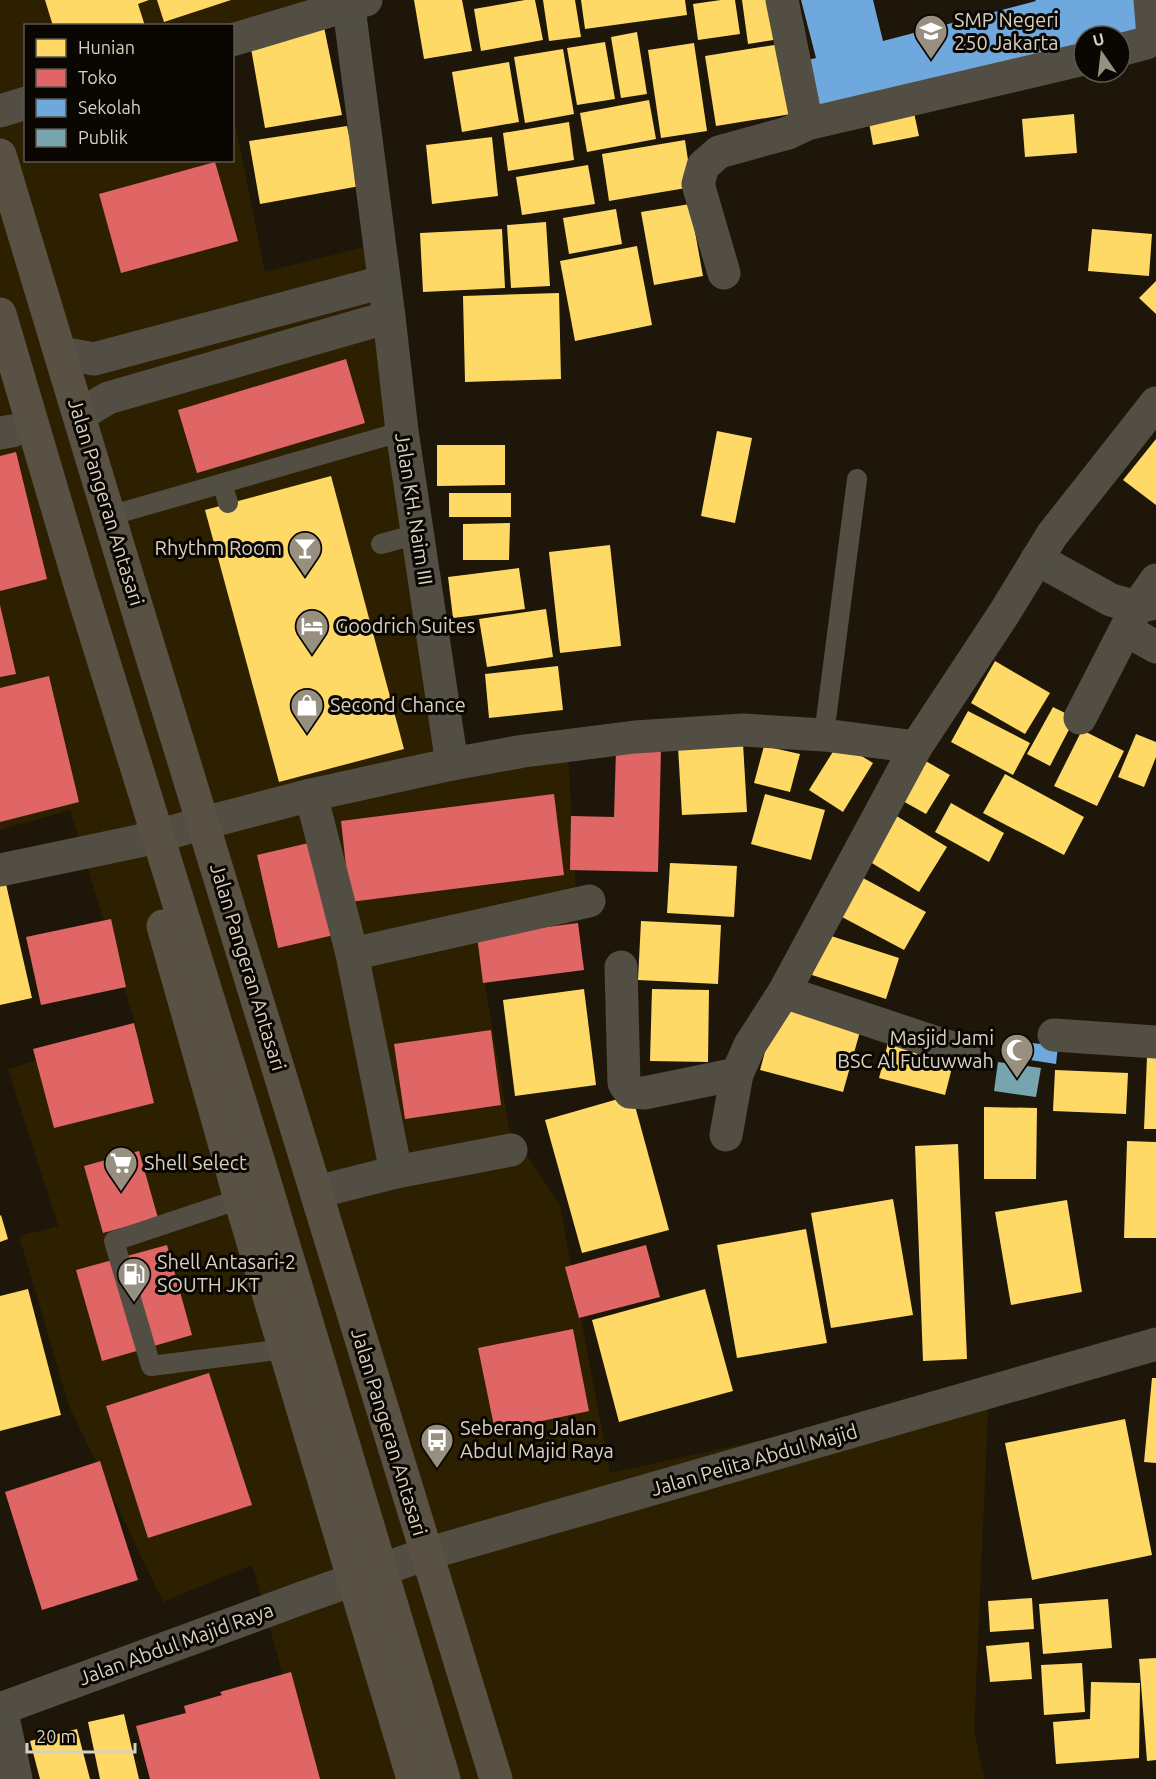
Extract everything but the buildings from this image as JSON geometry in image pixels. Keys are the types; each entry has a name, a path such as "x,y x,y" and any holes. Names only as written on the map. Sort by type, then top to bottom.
{"main road":[{"name":"Jalan Pangeran Antasari","path":"0,155 80,415 119,521 204,823 495,1779"},
{"path":"0,214 476,1779"},
{"path":"0,314 81,588 261,1166 444,1779"},
{"path":"0,391 6,432 139,841 240,1199 413,1779"}],"street":[{"path":"782,0 807,124"},
{"path":"1132,47 1146,43 1153,37 1150,0"},
{"path":"234,39 354,2"},
{"name":"Jalan KH. Naim III","path":"354,2 383,282 402,431 452,764"},
{"path":"724,273 699,184 703,166 719,152 788,133 807,124 1072,62"},
{"path":"0,111 24,104"},
{"path":"61,353 94,359 383,282"},
{"path":"80,415 108,398 389,317"},
{"path":"726,1135 737,1074 750,1045 784,992 916,747 1052,535 1156,404"},
{"path":"1037,559 1111,600 1140,613 1156,647"},
{"path":"1080,718 1140,613 1156,580"},
{"path":"0,870 139,841 311,795 452,764 524,751 635,737 743,730 824,735 916,747"},
{"path":"311,795 352,954 396,1172"},
{"path":"352,954 590,901"},
{"path":"621,967 624,1083 630,1092 644,1093 737,1074"},
{"path":"784,992 964,1052"},
{"path":"1054,1035 1156,1042"},
{"path":"317,1192 396,1172 511,1150"},
{"name":"Jalan Pelita Abdul Majid","path":"352,1580 426,1554 1156,1344"},
{"name":"Jalan Abdul Majid Raya","path":"1,1708 352,1580"},
{"path":"1,1708 16,1779"}],"lane":[{"path":"119,521 390,435"},
{"path":"824,735 857,479"},
{"path":"381,544 418,534"},
{"path":"240,1199 114,1241 151,1366 284,1349"}],"shaded area":[{"path":"0,0 309,0 234,25 24,24 24,162 234,162 234,118 265,272 369,246 438,751 567,736 578,923 477,937 509,1128 560,1205 610,1473 989,1390 974,1732 985,1779 312,1779 252,1565 163,1602 69,1406 19,1236 58,1226 8,1069 137,1030 70,810 0,830"}],"place":[{"name":"SMP Negeri 250 Jakarta","path":"931,60"},
{"name":"Rhythm Room","path":"305,577"},
{"name":"Goodrich Suites","path":"312,655"},
{"name":"Second Chance","path":"307,734"},
{"name":"Masjid Jami BSC Al Futuwwah","path":"1017,1079"},
{"name":"Shell Select","path":"121,1192"},
{"name":"Shell Antasari-2 SOUTH JKT","path":"134,1303"},
{"name":"Seberang Jalan Abdul Majid Raya","path":"437,1469"}]}
